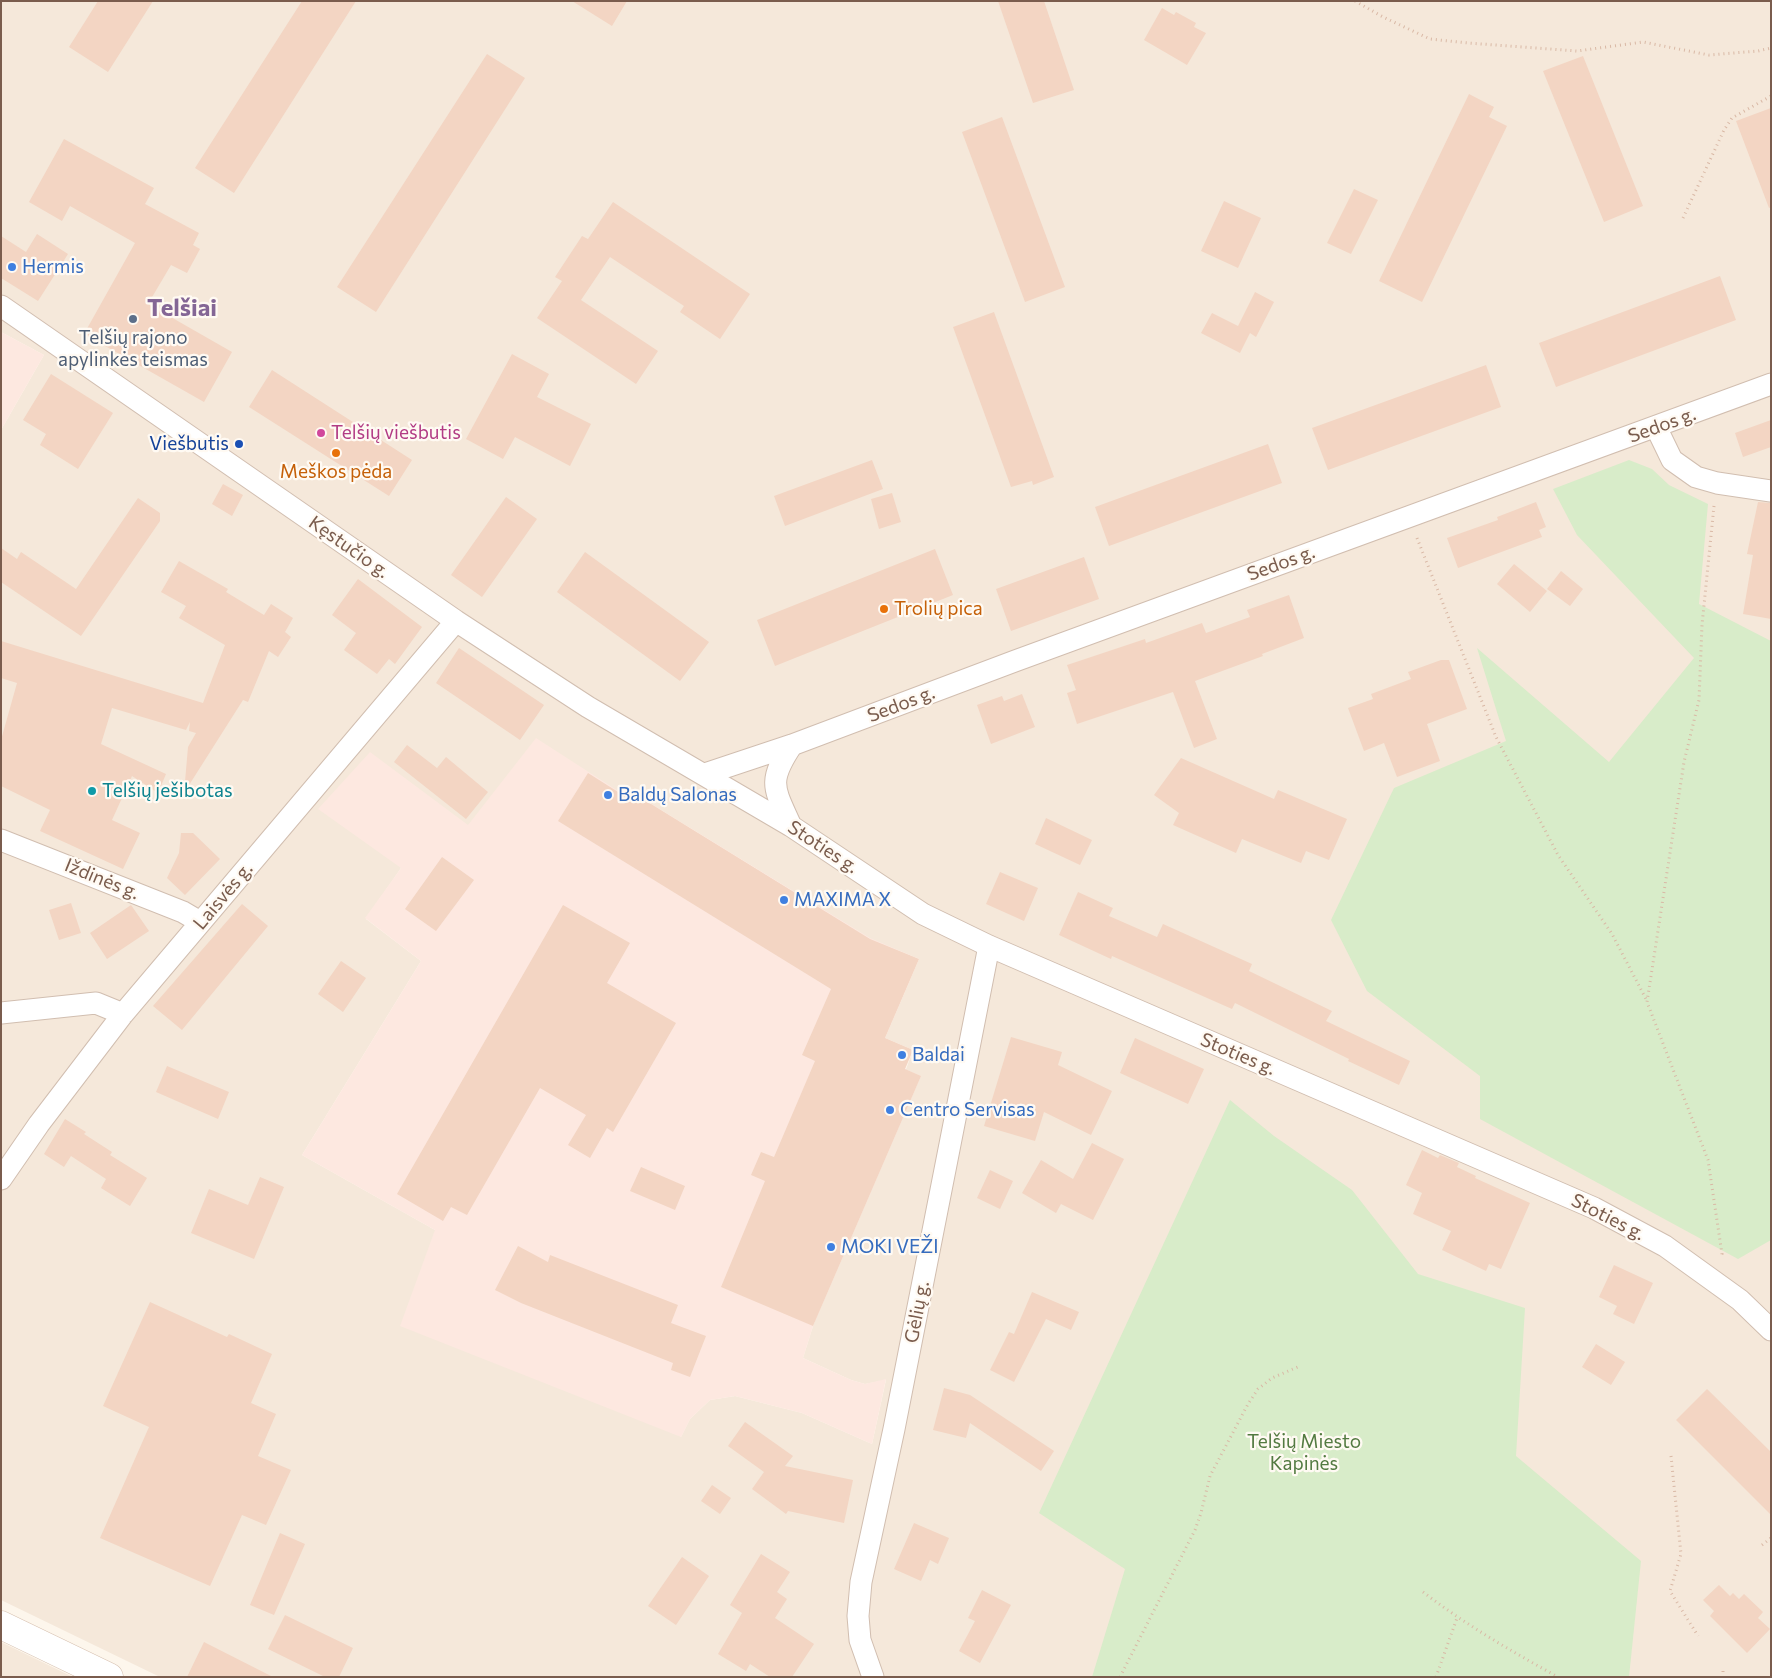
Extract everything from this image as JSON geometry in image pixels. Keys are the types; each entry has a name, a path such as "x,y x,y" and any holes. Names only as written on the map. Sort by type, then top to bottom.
{"main road":[{"path":"1,1625 109,1677"}],"street":[{"name":"Kęstučio g.","path":"1,306 456,622 588,707 705,774"},
{"name":"Sedos g.","path":"705,774 792,745 1408,516 1771,384"},
{"path":"1656,427 1672,460 1696,477 1717,483 1771,491"},
{"name":"Laisvės g.","path":"1,1179 39,1124 123,1014 456,622"},
{"path":"791,826 778,798 774,782 779,764 792,745"},
{"name":"Stoties g.","path":"705,774 791,826 923,914 989,946 1594,1208 1665,1246 1740,1300 1771,1330"},
{"name":"Iždinės g.","path":"1,840 183,912 200,922"},
{"name":"Gėlių g.","path":"872,1677 860,1640 858,1616 862,1582 989,946"},
{"path":"1,1013 96,1003 123,1014"}],"path":[{"path":"1355,1 1383,17 1430,38 1468,43 1577,51 1643,42 1709,55 1758,51 1771,48"},
{"path":"1683,218 1724,130 1732,118 1771,96"},
{"path":"1647,1002 1684,762 1699,700 1702,625 1717,483"},
{"path":"1408,516 1496,737 1558,855 1612,934 1647,1002 1708,1160 1722,1254 1709,1278"},
{"path":"1120,1677 1194,1530 1201,1513 1210,1476 1248,1404 1258,1389 1272,1378 1300,1366"},
{"path":"1671,1456 1681,1554 1670,1591 1698,1636"},
{"path":"1762,1545 1771,1538"},
{"path":"1423,1592 1457,1618 1505,1648 1558,1677"},
{"path":"1436,1677 1457,1618"},
{"path":"1723,1667 1723,1677"}],"shaded area":[{"path":"1,1 1771,1 1771,1677 160,1677 1,1600 1,430 44,355 1,332","holes":["370,753 468,826 588,773 626,797 630,791 870,939 919,959 885,1038 913,1050 803,1358 851,1380 865,1384 886,1380 872,1444 802,1413 735,1396 710,1400 690,1419 681,1437 435,1230 302,1155 421,961 366,919 401,868"]},
{"path":"1,332 44,355 1,430"},
{"path":"536,738 626,796 630,791 870,938 919,959 885,1038 913,1050 905,1069 921,1076 813,1326 803,1358 851,1380 865,1384 886,1379 872,1444 802,1413 735,1396 710,1400 690,1419 681,1437 400,1326 435,1230 302,1155 421,961 365,918 401,868 318,809 370,752 468,825"},
{"path":"1,1642 73,1677 1,1677"}],"green space":[{"path":"1629,460 1652,469 1669,485 1708,504 1699,604 1771,641 1771,1240 1738,1259 1480,1119 1480,1076 1367,991 1331,920 1394,788 1506,741 1477,648 1609,762 1694,658 1577,535 1553,489"},
{"name":"Telšių Miesto Kapinės","path":"1230,1100 1274,1136 1352,1190 1418,1274 1525,1308 1516,1456 1641,1561 1629,1677 1092,1677 1125,1569 1039,1513"}],"building":[{"path":"98,1 153,1 108,72 69,47"},
{"path":"302,1 356,1 234,193 195,168"},
{"path":"572,1 627,1 612,26"},
{"path":"998,1 1044,1 1074,90 1033,103"},
{"path":"1162,8 1174,15 1176,12 1196,23 1194,27 1206,33 1187,65 1144,40"},
{"path":"487,54 525,78 376,312 337,287"},
{"path":"1583,56 1643,206 1604,222 1543,71"},
{"path":"1469,94 1494,107 1489,117 1507,126 1422,302 1379,281"},
{"path":"1771,108 1771,207 1769,208 1736,121"},
{"path":"1002,117 1065,287 1025,302 962,132"},
{"path":"64,139 154,188 145,204 199,233 193,245 200,249 187,273 171,265 148,304 232,352 204,402 84,334 135,243 70,206 62,221 29,202"},
{"path":"1354,189 1378,200 1351,254 1327,243"},
{"path":"1224,201 1261,218 1238,268 1201,251"},
{"path":"613,202 750,294 720,339 680,312 684,306 610,257 581,300 658,351 636,384 537,318 562,281 555,277 582,236 588,239"},
{"path":"37,234 68,254 38,301 1,278 1,236 26,252"},
{"path":"1720,276 1736,320 1556,387 1539,343"},
{"path":"1255,292 1274,302 1256,337 1250,333 1240,353 1201,333 1212,313 1238,326"},
{"path":"994,312 1054,477 1033,485 1032,481 1011,487 953,327"},
{"path":"512,354 549,374 537,397 591,424 570,466 515,437 503,459 466,439"},
{"path":"1486,365 1501,407 1328,470 1312,428"},
{"path":"272,370 412,460 389,496 249,407"},
{"path":"51,374 113,413 78,469 40,445 46,434 23,420"},
{"path":"1771,420 1771,447 1743,457 1735,433"},
{"path":"1268,444 1282,483 1109,546 1095,507"},
{"path":"872,460 883,489 785,526 774,496"},
{"path":"223,484 243,495 232,516 212,504"},
{"path":"892,493 901,522 879,529 871,499"},
{"path":"506,497 537,519 482,597 451,575"},
{"path":"138,498 160,513 160,521 81,636 1,582 1,548 17,559 21,552 76,589"},
{"path":"1536,502 1546,527 1539,530 1542,537 1458,568 1447,538 1498,520 1497,517"},
{"path":"1758,502 1771,503 1771,619 1743,614 1753,555 1747,554"},
{"path":"935,549 953,595 775,666 757,620"},
{"path":"585,552 709,642 680,681 557,592"},
{"path":"1084,557 1099,599 1011,631 996,589"},
{"path":"179,561 228,589 226,592 264,615 271,604 293,618 285,632 291,637 278,657 269,651 248,702 243,700 184,793 188,747 196,733 189,731 190,722 186,730 112,708 101,744 166,774 158,793 132,776 112,820 140,833 123,869 40,831 50,810 1,786 1,740 17,683 1,678 1,641 203,703 225,645 179,618 186,606 161,592"},
{"path":"1514,564 1547,591 1530,612 1497,584"},
{"path":"1561,571 1583,589 1570,606 1547,589"},
{"path":"358,579 422,627 395,664 389,659 377,674 344,650 356,633 332,615"},
{"path":"1289,595 1304,638 1262,654 1263,656 1195,681 1217,739 1194,748 1173,692 1077,724 1067,693 1076,690 1067,665 1145,639 1146,643 1202,623 1206,633 1250,617 1247,610"},
{"path":"459,648 544,705 520,740 436,683"},
{"path":"1441,660 1449,660 1467,709 1427,724 1440,761 1397,777 1384,743 1364,751 1348,708 1373,699 1371,694 1411,679 1408,672"},
{"path":"1022,694 1035,727 991,744 977,705 1002,696 1004,701"},
{"path":"407,745 437,768 446,757 488,792 466,819 394,762"},
{"path":"1181,758 1274,799 1278,790 1347,819 1329,860 1306,851 1301,863 1242,839 1236,853 1173,825 1179,813 1154,795"},
{"path":"588,773 626,797 630,791 870,939 919,959 885,1038 913,1050 905,1069 921,1076 813,1326 721,1287 765,1181 751,1175 761,1152 774,1157 815,1061 802,1055 831,989 558,821"},
{"path":"1046,818 1092,840 1080,865 1035,844"},
{"path":"181,833 193,833 220,859 185,895 167,878 179,853"},
{"path":"442,857 474,880 436,931 405,909"},
{"path":"1000,872 1038,888 1024,921 986,904"},
{"path":"1078,892 1113,908 1109,916 1157,937 1163,924 1252,964 1249,971 1332,1011 1326,1021 1410,1061 1399,1085 1235,1003 1232,1009 1112,956 1111,959 1059,935"},
{"path":"71,903 81,933 59,940 49,910"},
{"path":"242,904 268,926 182,1030 153,1006"},
{"path":"131,905 149,931 107,959 90,933"},
{"path":"563,905 630,943 607,983 676,1023 613,1132 607,1128 590,1158 568,1145 586,1115 540,1088 467,1215 451,1207 443,1221 397,1194"},
{"path":"341,961 366,978 343,1012 318,994"},
{"path":"1011,1037 1062,1052 1058,1065 1112,1091 1091,1135 1044,1112 1035,1141 984,1126"},
{"path":"1135,1038 1204,1069 1188,1104 1120,1073"},
{"path":"167,1066 229,1092 218,1119 156,1092"},
{"path":"65,1119 112,1152 110,1155 147,1178 130,1206 101,1188 106,1179 71,1156 64,1167 44,1154"},
{"path":"1092,1143 1124,1159 1093,1220 1061,1204 1056,1213 1022,1193 1041,1160 1073,1179"},
{"path":"1422,1150 1438,1158 1440,1155 1459,1163 1457,1167 1476,1176 1475,1178 1530,1203 1501,1269 1489,1264 1486,1271 1442,1250 1451,1231 1413,1214 1422,1193 1406,1185"},
{"path":"641,1167 685,1186 675,1210 630,1191"},
{"path":"990,1170 1013,1181 1000,1209 977,1198"},
{"path":"260,1177 284,1187 254,1259 191,1233 209,1189 248,1205"},
{"path":"518,1246 548,1262 550,1255 678,1305 671,1323 706,1336 690,1377 671,1370 673,1363 521,1303 495,1290"},
{"path":"1614,1265 1653,1283 1634,1324 1613,1314 1617,1306 1599,1297"},
{"path":"1032,1292 1079,1312 1071,1330 1046,1319 1014,1382 990,1370 1009,1332 1014,1334"},
{"path":"150,1302 227,1337 229,1334 272,1354 251,1403 276,1414 258,1456 291,1470 266,1525 242,1515 210,1586 100,1538 149,1427 103,1406"},
{"path":"1596,1344 1625,1362 1611,1385 1582,1367"},
{"path":"944,1388 970,1395 1054,1451 1041,1471 970,1423 966,1438 933,1430"},
{"path":"1707,1389 1771,1452 1771,1515 1676,1420"},
{"path":"745,1422 793,1456 785,1466 853,1480 844,1523 788,1511 786,1514 752,1489 764,1472 728,1446"},
{"path":"712,1485 731,1498 720,1514 701,1501"},
{"path":"914,1523 949,1538 938,1564 930,1560 921,1581 894,1569"},
{"path":"280,1533 305,1544 274,1615 250,1605"},
{"path":"761,1554 790,1572 777,1592 787,1599 775,1618 814,1644 792,1677 770,1677 750,1664 746,1671 718,1654 742,1613 730,1605"},
{"path":"682,1557 709,1576 676,1625 648,1606"},
{"path":"1719,1585 1730,1596 1733,1593 1739,1599 1744,1594 1763,1612 1758,1618 1770,1629 1747,1653 1710,1616 1714,1611 1703,1600"},
{"path":"982,1590 1011,1605 980,1663 959,1651 975,1621 968,1618"},
{"path":"285,1615 353,1648 339,1677 325,1677 268,1649"},
{"path":"204,1642 273,1677 187,1677"}],"place":[{"name":"Hermis","path":"12,267"},
{"name":"Telšių rajono apylinkės teismas","path":"133,319"},
{"name":"Telšių viešbutis","path":"321,433"},
{"name":"Viešbutis","path":"239,444"},
{"name":"Meškos pėda","path":"336,453"},
{"name":"Trolių pica","path":"884,609"},
{"name":"Telšių ješibotas","path":"92,791"},
{"name":"Baldų Salonas","path":"608,795"},
{"name":"MAXIMA X","path":"784,900"},
{"name":"Baldai","path":"902,1055"},
{"name":"Centro Servisas","path":"890,1110"},
{"name":"MOKI VEŽI","path":"831,1247"}],"district":[{"name":"Telšiai","path":"182,308"}]}
